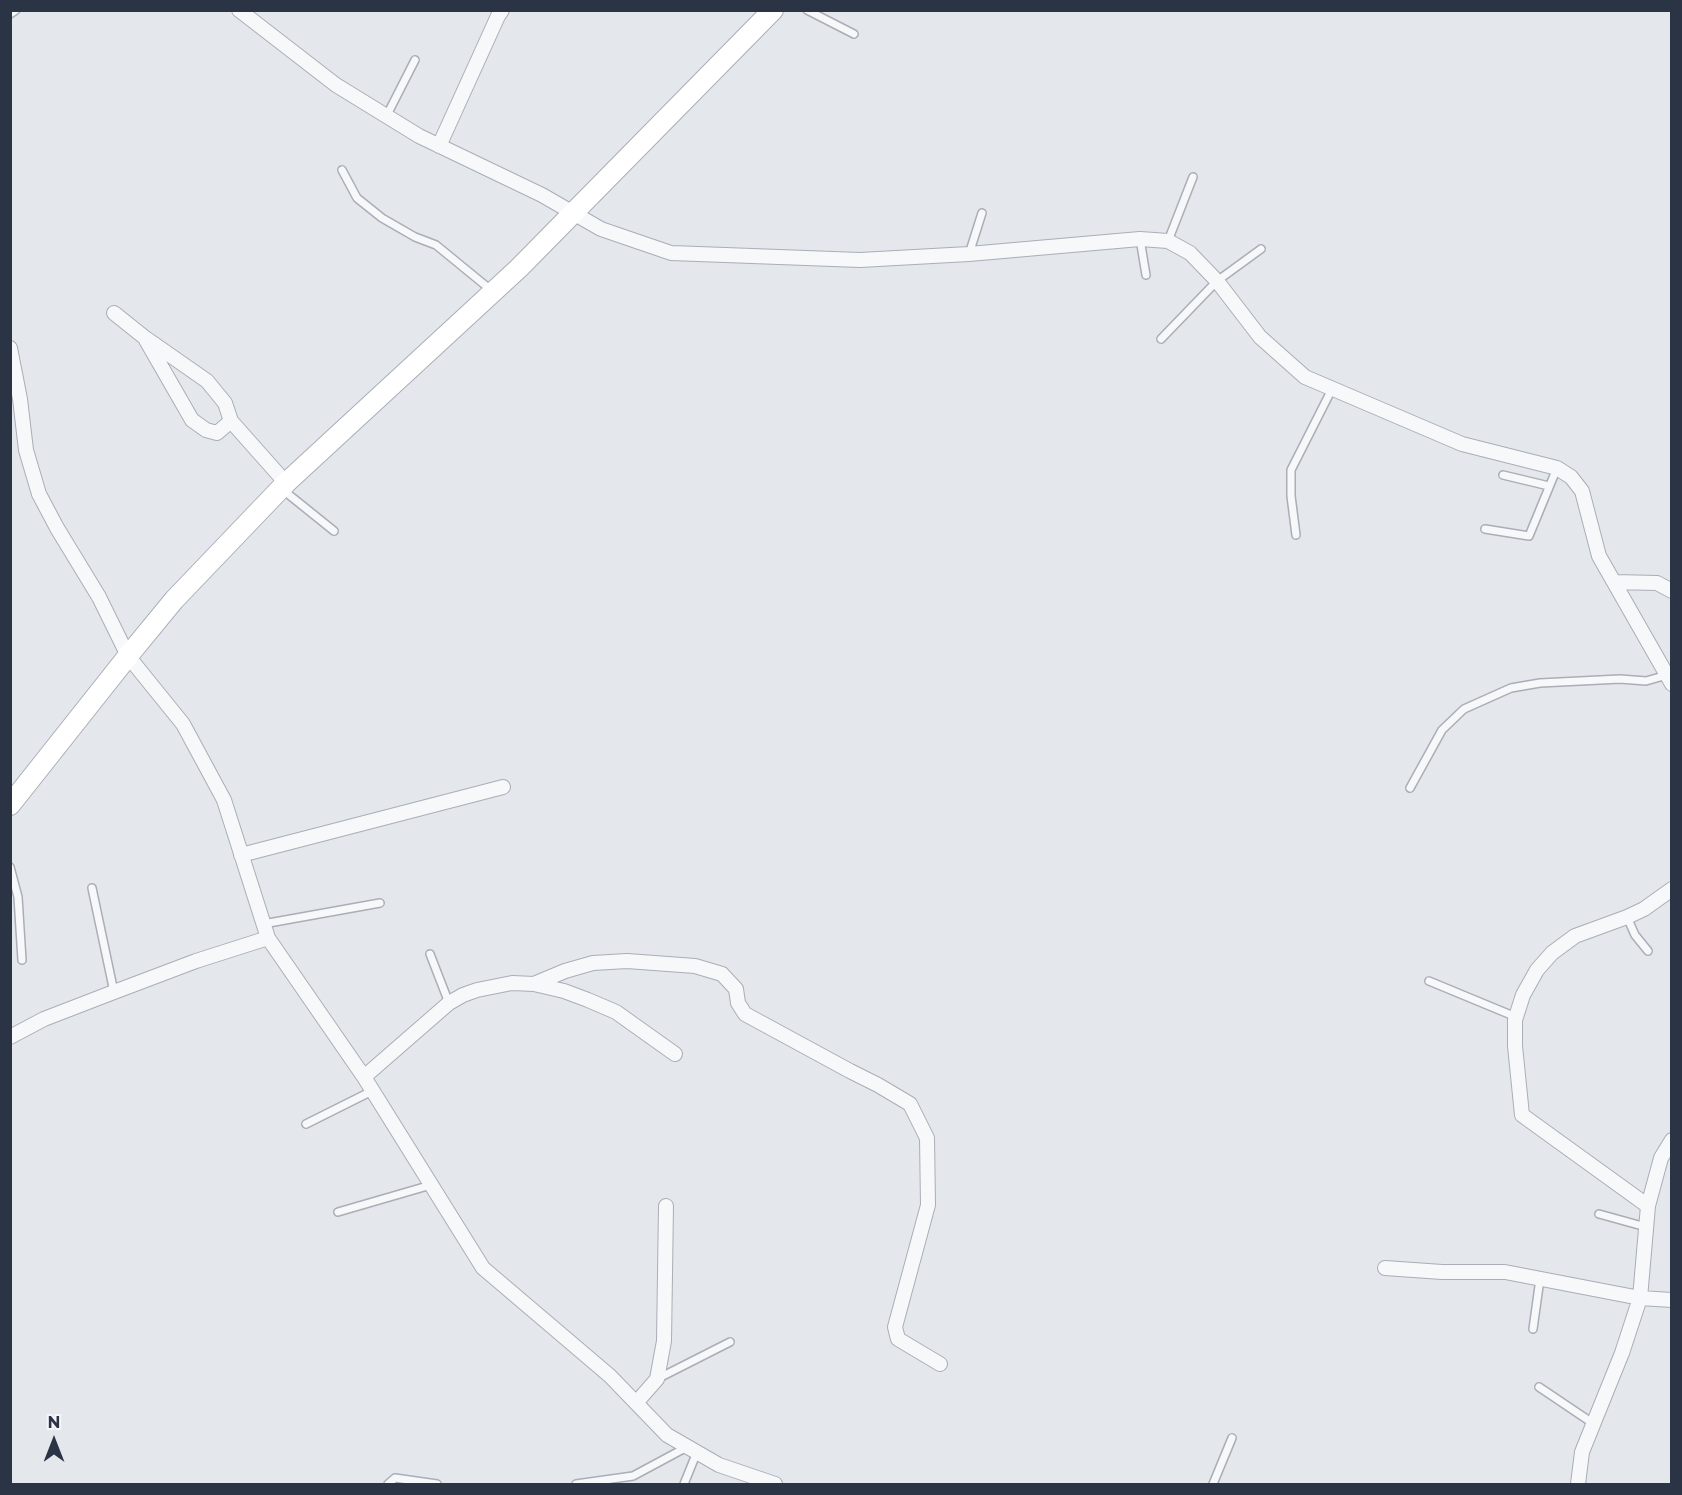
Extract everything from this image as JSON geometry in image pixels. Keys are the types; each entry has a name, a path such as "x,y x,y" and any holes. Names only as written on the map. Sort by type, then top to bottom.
{"street":[{"path":"239,10 336,85 419,136 542,195 601,229 672,253 860,260 969,254 1140,239 1168,241 1190,253 1217,280 1260,337 1305,377 1462,444 1557,468 1571,477 1582,491 1599,556 1669,680"},
{"path":"10,805 174,600 284,486 493,292 773,10"},
{"path":"440,146 495,12"},
{"path":"114,313 207,381 225,403 231,422 284,486"},
{"path":"144,337 192,420 206,430 217,433 231,422"},
{"path":"10,348 20,399 26,450 39,494 99,597 128,656 183,724 224,800 267,938 364,1077 483,1268 610,1376 667,1435 719,1465 775,1485"},
{"path":"1614,582 1658,583 1671,591"},
{"path":"241,855 503,787"},
{"path":"1648,1206 1522,1115 1515,1046 1516,1017 1520,1003 1537,970 1552,953 1575,936 1644,909 1671,889"},
{"path":"10,1037 44,1019 114,992 196,961 267,938"},
{"path":"534,984 593,963 627,961 695,966 722,974 736,989 738,1003 744,1014 910,1104 927,1138 928,1205 895,1327 898,1339 940,1364"},
{"path":"364,1077 449,1003 463,994 512,983 534,984 564,991 616,1012 675,1054"},
{"path":"1578,1485 1581,1458 1622,1353 1640,1298 1648,1206 1659,1167 1671,1140"},
{"path":"636,1403 657,1379 664,1341 666,1206"},
{"path":"1385,1268 1442,1272 1505,1272 1640,1298 1671,1300"}],"lane":[{"path":"10,14 16,10"},
{"path":"807,10 854,34"},
{"path":"387,115 415,60"},
{"path":"342,170 357,198 382,218 415,237 436,245 493,292"},
{"path":"1168,241 1193,177"},
{"path":"969,254 982,213"},
{"path":"1140,239 1146,275"},
{"path":"1161,339 1217,280 1261,249"},
{"path":"1296,535 1291,496 1291,470 1332,389"},
{"path":"1485,529 1529,536 1557,468"},
{"path":"1503,475 1549,486"},
{"path":"284,486 334,531"},
{"path":"1410,788 1442,730 1464,709 1511,688 1539,683 1620,679 1669,680"},
{"path":"10,867 18,897 22,960"},
{"path":"92,888 114,992"},
{"path":"263,924 380,903"},
{"path":"1627,917 1635,935 1648,951"},
{"path":"430,954 449,1003"},
{"path":"1429,981 1516,1017"},
{"path":"306,1124 372,1091"},
{"path":"338,1212 431,1185"},
{"path":"1599,1214 1646,1227"},
{"path":"1533,1329 1540,1279"},
{"path":"657,1379 730,1342"},
{"path":"1539,1387 1594,1424"},
{"path":"1213,1485 1232,1438"},
{"path":"576,1485 633,1476 692,1450"},
{"path":"684,1485 692,1450"},
{"path":"388,1485 395,1478 437,1485"}]}
